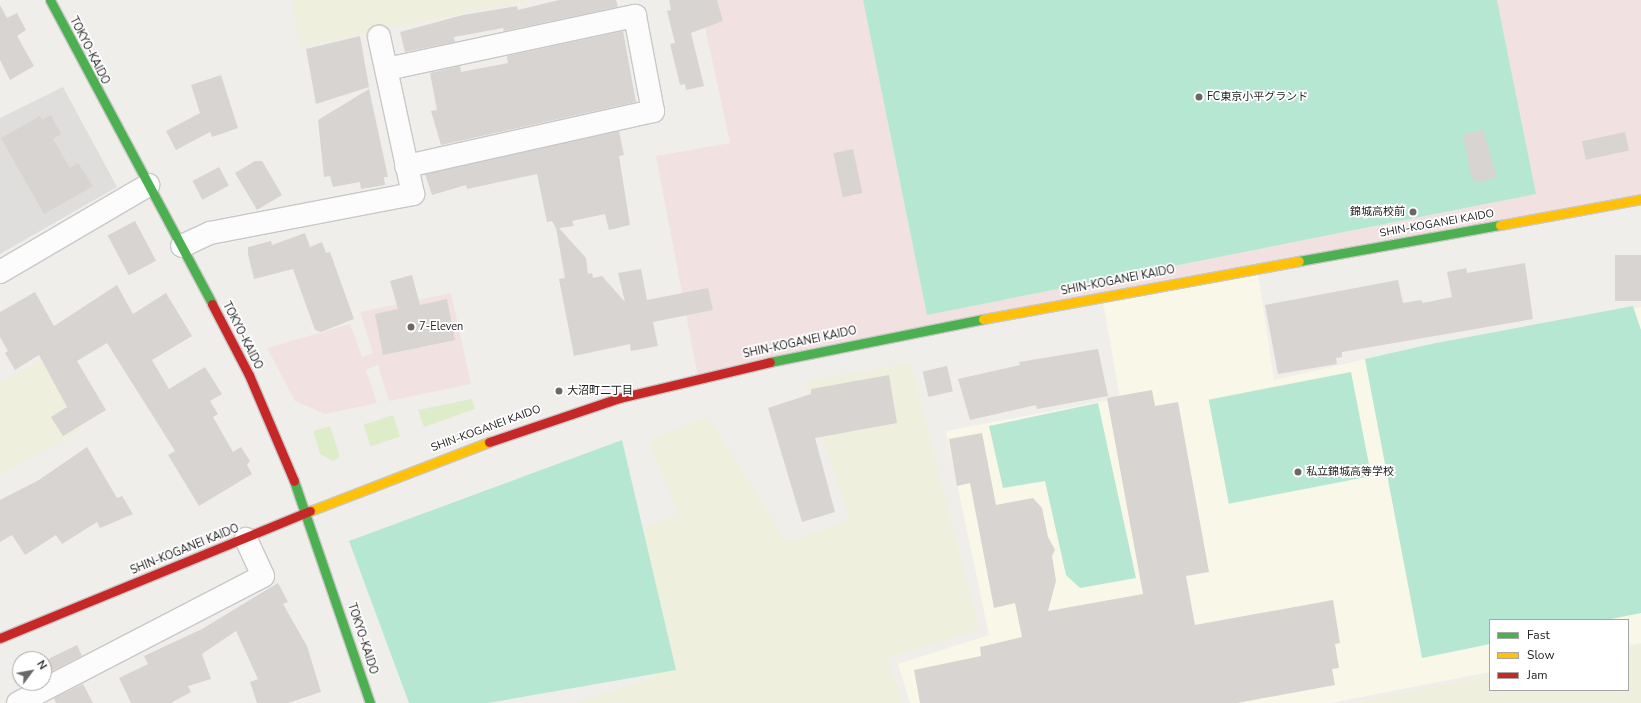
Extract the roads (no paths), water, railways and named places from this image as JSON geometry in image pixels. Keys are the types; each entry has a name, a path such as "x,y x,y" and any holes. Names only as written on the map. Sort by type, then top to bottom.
{"main road":[{"name":"TOKYO-KAIDO","path":"50,0 182,246 249,375 308,514 370,703"},
{"name":"SHIN-KOGANEI KAIDO","path":"0,638 308,514 389,478 539,422 698,377 1068,302 1641,199"}],"street":[{"path":"387,69 636,16 653,110 406,166"},
{"path":"182,246 210,234 413,194 379,37"},
{"path":"0,272 148,185"},
{"path":"18,703 263,576 246,539"}],"place":[{"name":"FC東京小平グランド","path":"1199,97"},
{"name":"錦城高校前","path":"1413,212"},
{"name":"7-Eleven","path":"411,327"},
{"name":"大沼町二丁目","path":"559,391"},
{"name":"私立錦城高等学校","path":"1298,472"}]}
